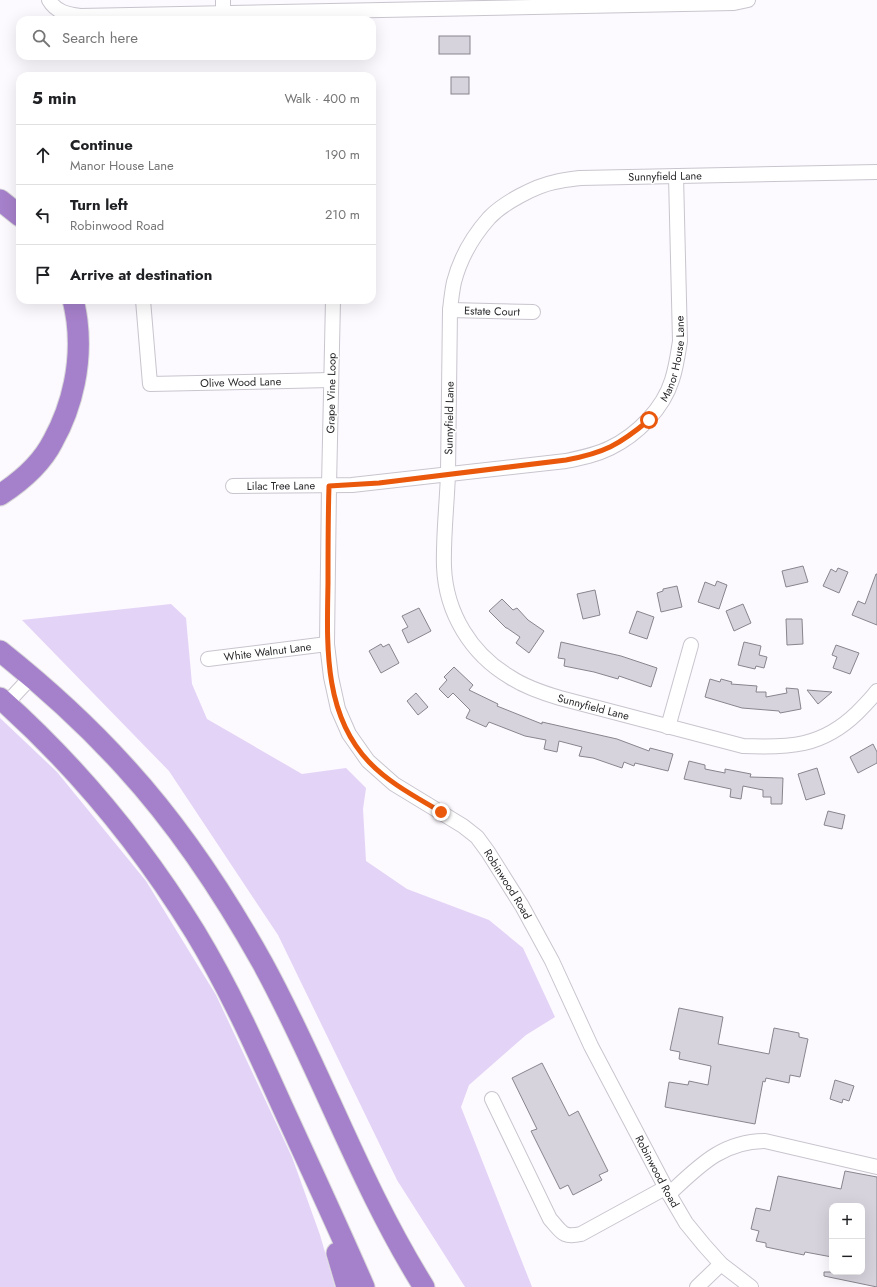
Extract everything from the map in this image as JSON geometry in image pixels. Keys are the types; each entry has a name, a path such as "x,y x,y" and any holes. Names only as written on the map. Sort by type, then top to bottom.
{"highway":[{"path":"0,200 16,213"},
{"path":"0,495 8,490 39,461 53,442 65,416 72,394 77,366 79,339 74,304"},
{"path":"0,650 32,676 84,724 126,767 163,812 200,862 232,912 263,965 294,1026 386,1222 424,1287"},
{"path":"3,701 57,753 92,791 131,839 195,932 223,982 253,1041 364,1287"},
{"path":"278,1097 318,1202 347,1287"}],"street":[{"path":"51,3 65,14 80,16 223,7 734,3 748,0"},
{"name":"Sunnyfield Lane","path":"877,172 580,178 554,182 530,190 509,202 489,217 472,240 461,261 454,283 450,310 448,474 444,568 447,592 455,616 468,639 486,661 510,678 536,690 560,698 742,746 770,747 796,746 821,739 846,724 871,700 877,690"},
{"name":"Manor House Lane","path":"329,486 379,483 589,456 610,448 630,436 649,420 663,400 672,382 680,341 676,176"},
{"name":"Olive Wood Lane","path":"143,304 150,384 331,380"},
{"name":"Grape Vine Loop","path":"329,486 333,304"},
{"name":"Estate Court","path":"450,310 533,312"},
{"name":"Lilac Tree Lane","path":"233,486 329,486"},
{"name":"Robinwood Road","path":"329,486 327,644 331,677 338,710 349,734 368,761 394,784 463,826 477,837 488,852 522,906 552,961 591,1046 667,1191 686,1223 721,1264 751,1287"},
{"name":"White Walnut Lane","path":"208,659 327,644"},
{"path":"668,727 691,645"},
{"path":"3,701 32,676"},
{"path":"492,1099 550,1219 565,1235 572,1236 581,1234 667,1191 704,1162 724,1150 743,1143 765,1141 877,1167"},
{"path":"697,1287 721,1264"}],"shaded area":[{"path":"171,604 186,618 192,684 207,719 302,774 346,768 366,788 363,809 366,861 407,889 489,920 523,948 555,1017 526,1035 469,1085 461,1107 532,1287 465,1287 397,1180 278,935 169,771 22,620"},
{"path":"0,718 57,772 146,881 216,995 292,1157 320,1235 335,1287 0,1287"}],"building":[{"path":"439,36 470,36 470,54 439,54"},
{"path":"451,77 469,77 469,94 451,94"},
{"path":"803,566 808,582 786,587 782,571"},
{"path":"838,568 848,572 839,593 823,586 831,569 836,572"},
{"path":"876,574 877,625 852,615 858,601 865,604"},
{"path":"717,581 727,585 719,609 698,602 705,582 715,586"},
{"path":"677,586 682,607 661,612 657,593 663,591 663,589"},
{"path":"595,590 600,615 583,619 577,594"},
{"path":"502,599 513,610 517,608 528,620 544,631 529,653 516,643 520,637 506,628 489,611"},
{"path":"743,604 751,623 734,631 726,611"},
{"path":"419,608 431,631 408,643 402,630 408,627 402,616"},
{"path":"637,611 654,617 647,639 629,633"},
{"path":"786,619 802,619 803,644 787,645"},
{"path":"561,642 621,656 657,668 651,687 619,676 618,679 564,666 565,659 558,658"},
{"path":"744,642 761,646 759,655 767,657 764,668 756,666 755,669 738,665"},
{"path":"381,644 383,647 389,644 399,663 381,673 369,651"},
{"path":"836,645 859,653 850,674 833,668 837,657 832,655"},
{"path":"454,667 473,685 469,690 498,704 497,706 542,724 542,722 617,739 649,751 650,748 673,754 668,771 635,763 634,766 624,762 622,768 593,758 579,756 582,747 559,741 557,752 544,749 546,740 525,736 489,722 486,727 466,718 470,710 453,693 448,698 439,689 447,680 444,677"},
{"path":"710,679 720,682 721,679 732,682 731,684 757,686 756,692 766,692 766,697 787,693 786,688 798,689 801,709 780,713 779,711 742,708 705,697"},
{"path":"807,690 832,692 818,704"},
{"path":"416,693 428,707 418,715 407,701"},
{"path":"873,744 877,752 877,763 858,773 850,757"},
{"path":"689,761 705,765 705,769 725,773 725,769 751,774 750,777 783,778 782,804 771,804 771,797 763,797 763,790 743,786 741,799 730,797 731,789 684,779"},
{"path":"817,768 825,794 806,800 798,774"},
{"path":"828,811 845,815 842,829 824,825"},
{"path":"679,1008 723,1017 718,1044 769,1054 774,1028 799,1033 799,1037 808,1039 800,1077 790,1075 789,1083 766,1078 765,1082 763,1081 755,1124 665,1107 669,1082 688,1085 689,1081 708,1085 711,1066 679,1059 680,1052 670,1050"},
{"path":"542,1063 569,1116 578,1111 608,1171 599,1175 602,1180 573,1195 568,1185 560,1189 531,1131 537,1129 512,1078"},
{"path":"835,1080 854,1086 849,1101 843,1099 842,1103 830,1099"},
{"path":"845,1171 877,1177 877,1287 824,1276 824,1272 829,1272 829,1275 865,1275 865,1203 829,1203 829,1256 805,1252 804,1255 766,1247 766,1243 756,1241 759,1231 751,1229 756,1208 770,1211 778,1176 841,1189"}],"route":[{"path":"441,812 394,784 368,761 349,734 338,710 331,677 327,644 329,486 379,483 589,456 610,448 630,436 649,420"}]}
